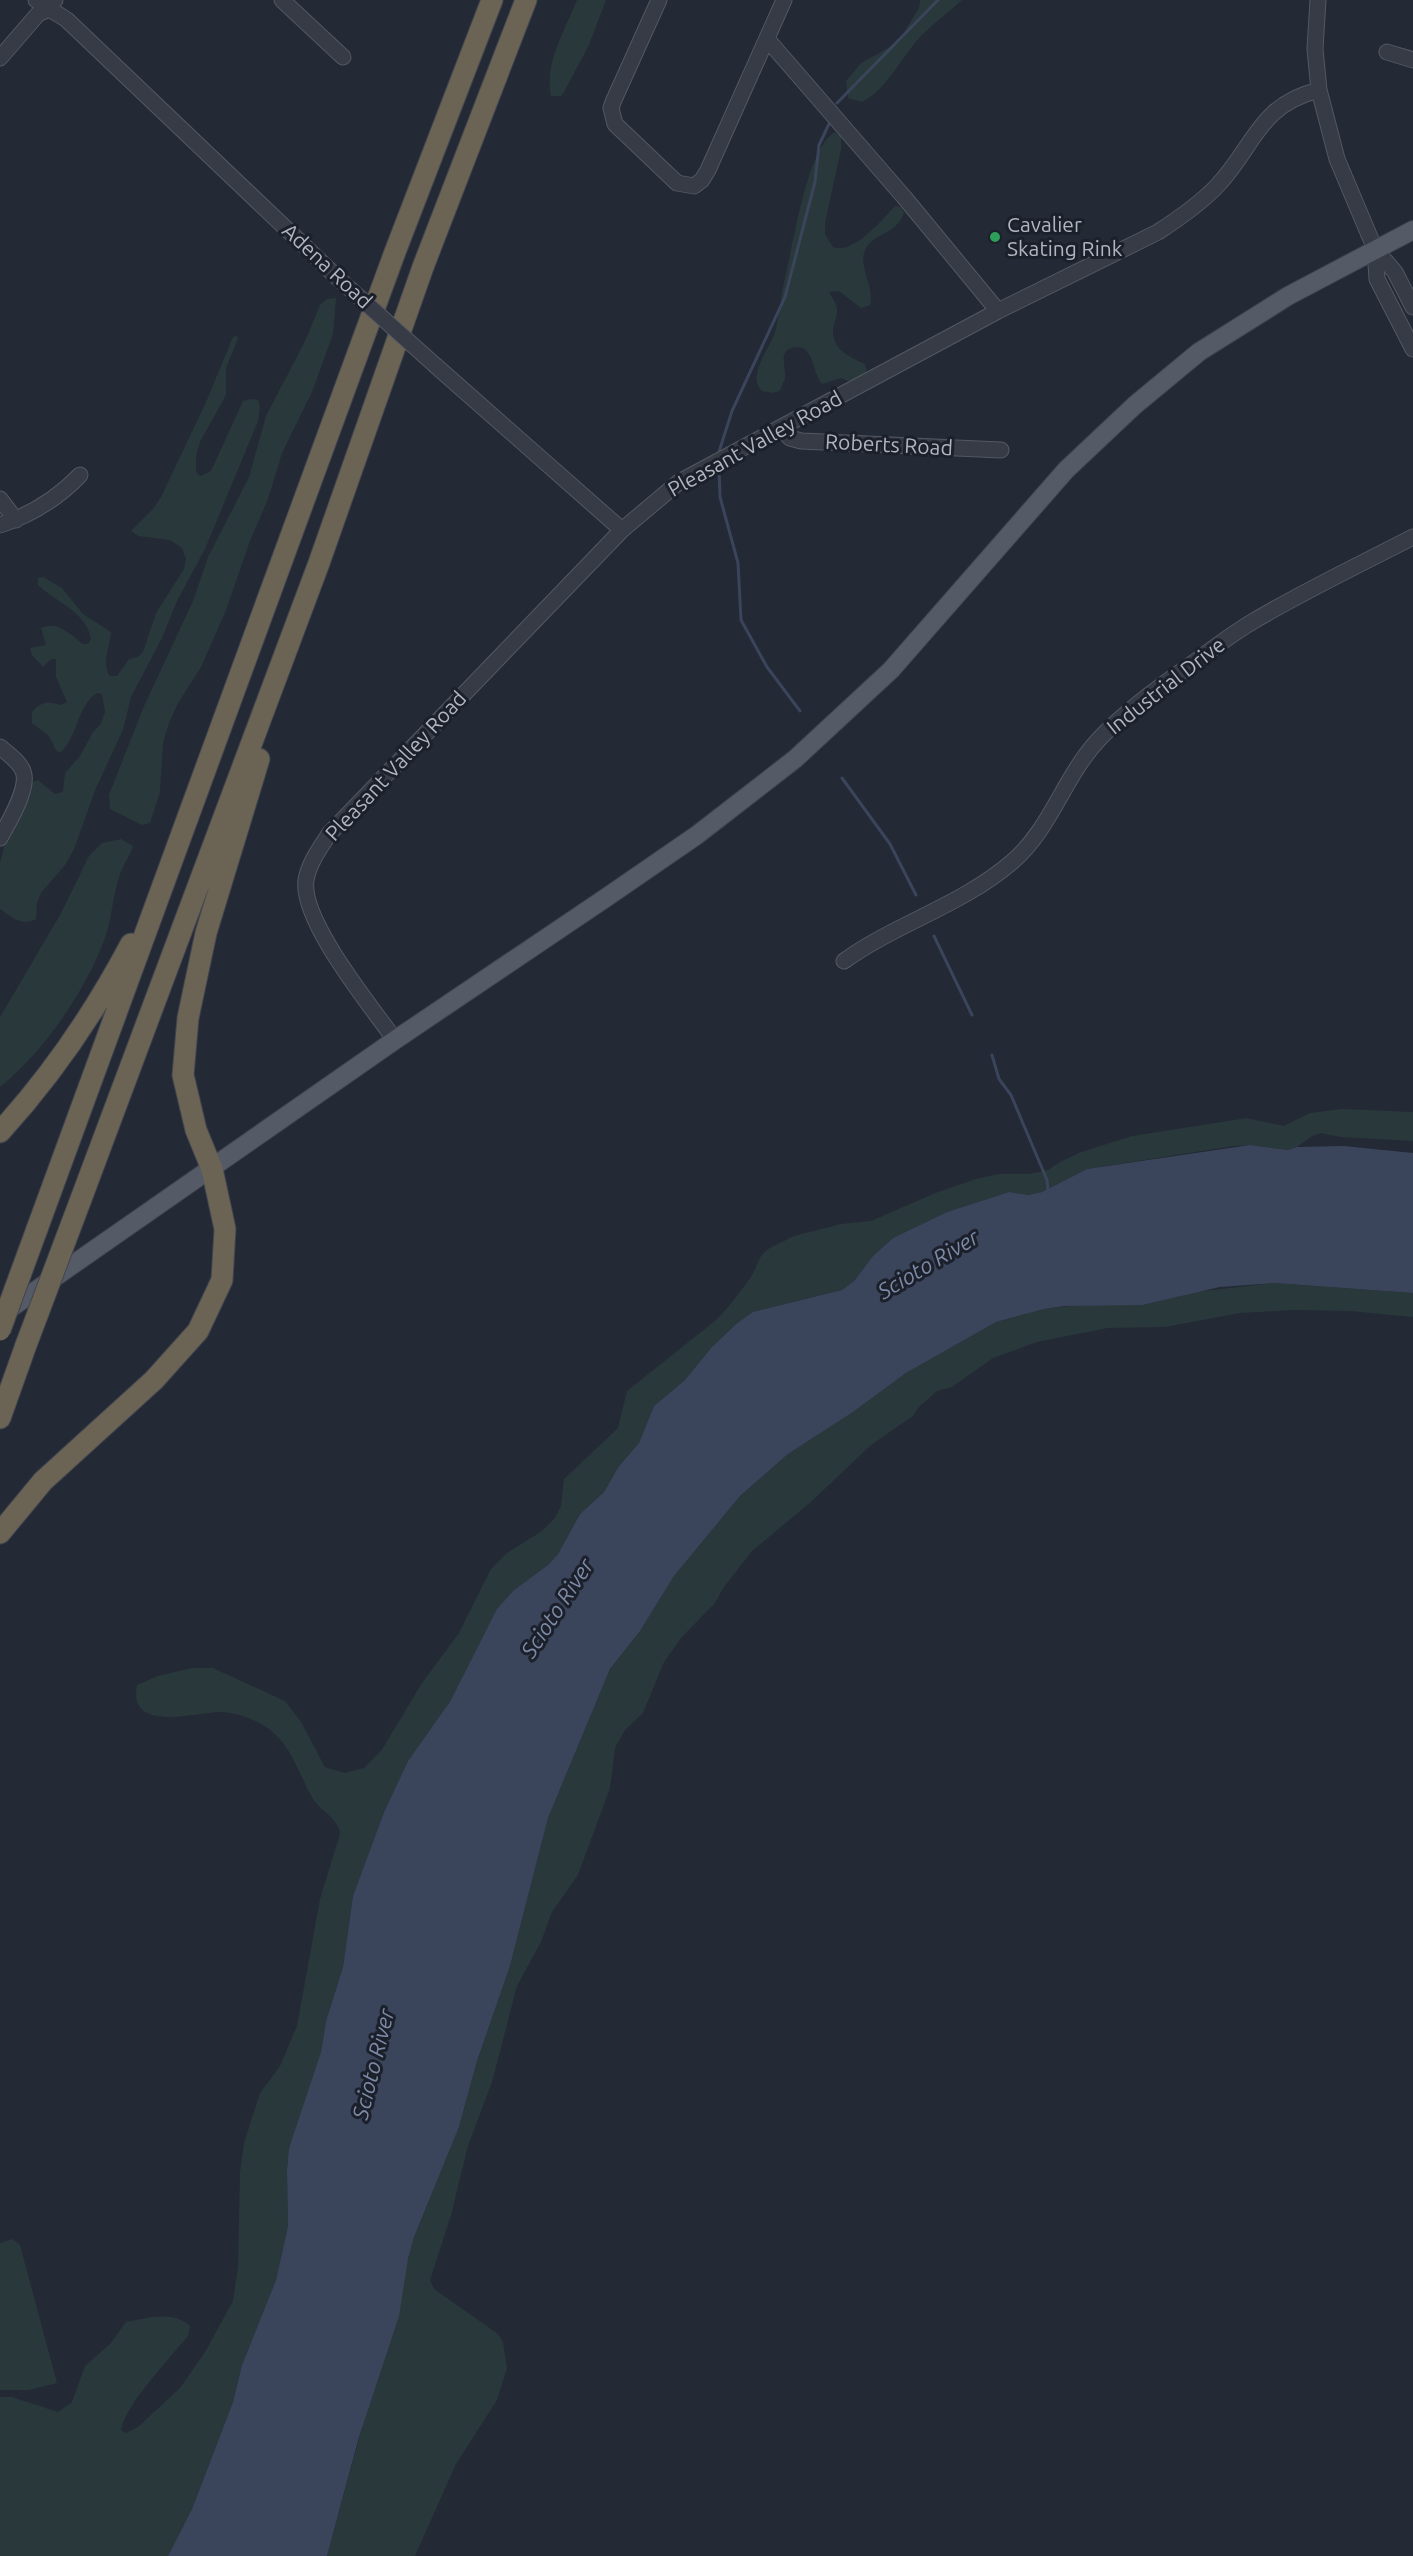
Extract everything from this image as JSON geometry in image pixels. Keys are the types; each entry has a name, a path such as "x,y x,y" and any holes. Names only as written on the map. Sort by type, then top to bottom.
{"highway":[{"path":"0,1330 395,252 492,0"},
{"path":"0,1418 319,563 423,267 526,0"},
{"path":"0,1533 43,1481 154,1380 198,1331 222,1280 225,1229 212,1169 196,1130 183,1076 188,1018 207,933 267,732 273,686"},
{"path":"0,1132 60,1058 95,1010 137,933 156,909"}],"main road":[{"path":"0,1316 395,1040 697,835 795,759 891,670 1066,470 1135,405 1199,352 1288,296 1413,230"}],"street":[{"path":"282,0 343,57"},
{"path":"659,0 611,108 615,124 677,183 694,186 702,180 784,0"},
{"path":"1318,0 1315,48 1325,122 1337,159 1375,249 1395,273 1413,307"},
{"path":"0,58 46,3"},
{"name":"Adena Road","path":"46,3 340,280 622,530"},
{"path":"767,39 904,197 998,311"},
{"path":"1386,52 1413,60"},
{"name":"Pleasant Valley Road","path":"395,1040 313,918 306,893 306,880 315,854 329,834 622,530 679,482 782,429 998,311 1158,232 1216,188 1275,110 1299,95 1319,90"},
{"path":"1375,249 1377,279 1413,348"},
{"name":"Roberts Road","path":"782,429 790,438 801,441 1000,450"},
{"path":"0,525 16,520 53,500 80,476"},
{"path":"0,499 16,520"},
{"name":"Industrial Drive","path":"844,961 873,941 978,887 1014,861 1047,822 1076,768 1097,741 1122,715 1144,698 1250,624 1413,537"},
{"path":"0,747 17,762 24,773 24,786 0,838"}],"shaded area":[{"path":"577,0 606,0 589,45 564,92 561,96 551,96 550,72 553,59"},
{"path":"920,0 962,0 919,38 878,91 862,102 848,98 846,81 861,63 890,47 903,34 919,8"},
{"path":"835,132 841,136 841,149 825,223 825,234 833,247 841,248 858,241 867,235 895,206 900,207 904,212 901,220 891,230 873,240 865,250 863,257 870,291 870,305 861,308 839,291 829,292 837,309 833,332 836,344 844,353 865,364 867,374 854,383 841,378 822,384 807,352 803,348 796,347 790,348 784,354 785,378 780,391 772,393 762,391 758,384 758,369 776,328 802,199 816,157 825,141"},
{"path":"336,298 333,334 312,392 282,453 268,499 250,541 225,613 201,667 178,703 169,723 163,743 160,792 150,823 142,825 110,809 109,795 144,706 193,601 208,557 249,477 266,416 306,339 320,305 327,299"},
{"path":"237,335 238,339 226,368 226,395 200,442 196,455 196,472 200,476 211,471 243,401 258,400 260,407 258,421 205,549 131,697 123,730 96,788 74,849 65,865 41,893 37,903 36,919 26,922 17,920 0,909 0,863 4,847 24,806 31,783 38,780 55,794 63,792 65,773 80,756 93,732 101,724 105,712 102,694 97,693 85,705 71,739 60,753 49,736 32,723 32,712 42,704 61,705 67,702 56,677 56,659 51,659 43,667 32,655 30,648 46,645 41,628 59,627 83,644 88,644 91,639 88,630 77,615 38,585 38,578 43,577 62,588 83,614 111,632 106,661 110,676 117,676 129,659 138,657 143,652 156,613 184,569 186,559 182,548 170,540 138,536 131,531 153,509 161,497 206,402 233,337"},
{"path":"121,839 133,846 120,875 108,929 97,958 75,999 48,1038 0,1087 0,1017 60,915 89,856 102,843"},
{"path":"1343,1109 1413,1112 1413,1141 1340,1137 1321,1133 1288,1150 1250,1145 1234,1146 1087,1169 1042,1192 1028,1195 1009,1192 947,1212 893,1238 873,1256 854,1281 842,1290 754,1312 736,1324 711,1348 685,1380 654,1406 639,1443 619,1466 604,1492 580,1514 558,1554 548,1565 514,1590 451,1700 408,1761 384,1812 353,1896 343,1967 326,2021 321,2052 289,2148 288,2226 276,2280 242,2365 233,2402 192,2509 168,2556 0,2556 0,2397 12,2397 58,2412 72,2402 85,2366 110,2344 126,2322 159,2316 183,2321 190,2326 188,2336 139,2395 124,2420 121,2430 126,2433 138,2427 180,2388 205,2352 233,2301 238,2267 240,2172 244,2143 260,2093 280,2066 297,2026 320,1899 340,1834 333,1819 313,1799 288,1750 266,1727 245,1717 223,1712 167,1717 153,1715 143,1710 137,1700 137,1685 158,1676 192,1668 213,1668 285,1701 301,1722 325,1767 345,1773 364,1768 381,1751 422,1683 459,1633 491,1569 507,1553 542,1531 555,1518 561,1506 564,1479 618,1428 627,1391 716,1320 751,1277 761,1256 768,1249 794,1236 841,1224 871,1221 938,1192 976,1179 999,1174 1029,1174 1048,1170 1081,1152 1132,1136 1247,1118 1284,1126 1310,1113"},
{"path":"1275,1283 1413,1293 1413,1317 1350,1311 1294,1310 1240,1313 1165,1327 1108,1328 1037,1342 993,1358 952,1387 937,1391 919,1407 913,1416 871,1445 812,1501 752,1551 724,1587 715,1603 682,1637 664,1662 643,1713 625,1730 615,1748 610,1788 578,1875 552,1912 541,1942 517,1986 492,2082 468,2146 451,2215 430,2280 434,2289 498,2334 503,2342 507,2368 497,2400 456,2464 415,2556 327,2556 414,2237 459,2127 477,2061 510,1966 548,1818 610,1669 640,1631 674,1576 740,1496 788,1454 853,1412 906,1373 996,1322 1044,1309"},
{"path":"12,2239 20,2245 57,2383 29,2390 0,2390 0,2243"}],"water":[{"name":"Scioto River","path":"1250,1145 1288,1150 1297,1147 1344,1146 1413,1153 1413,1293 1275,1283 1220,1287 1142,1305 1065,1306 1044,1309 996,1322 906,1373 853,1412 788,1454 740,1496 674,1576 640,1631 610,1669 548,1818 510,1966 477,2061 459,2127 414,2237 399,2316 359,2437 327,2556 168,2556 192,2509 233,2402 242,2365 276,2280 288,2226 289,2148 321,2052 326,2021 343,1967 353,1896 384,1812 408,1761 451,1700 497,1609 514,1590 548,1565 558,1554 580,1514 604,1492 619,1466 639,1443 654,1406 685,1380 711,1348 736,1324 753,1312 842,1290 854,1281 873,1256 893,1238 947,1212 1009,1192 1028,1195 1042,1192 1087,1169"}],"waterway":[{"path":"837,103 938,0"},
{"path":"718,455 732,411 785,297 815,182 819,145 829,124"},
{"path":"719,467 720,497 738,563 741,620 767,667 800,711"},
{"path":"842,778 890,844 916,895"},
{"path":"934,936 972,1015"},
{"path":"992,1055 999,1079 1011,1095 1047,1180 1048,1191"}],"place":[{"name":"Cavalier Skating Rink","path":"995,237"}]}
